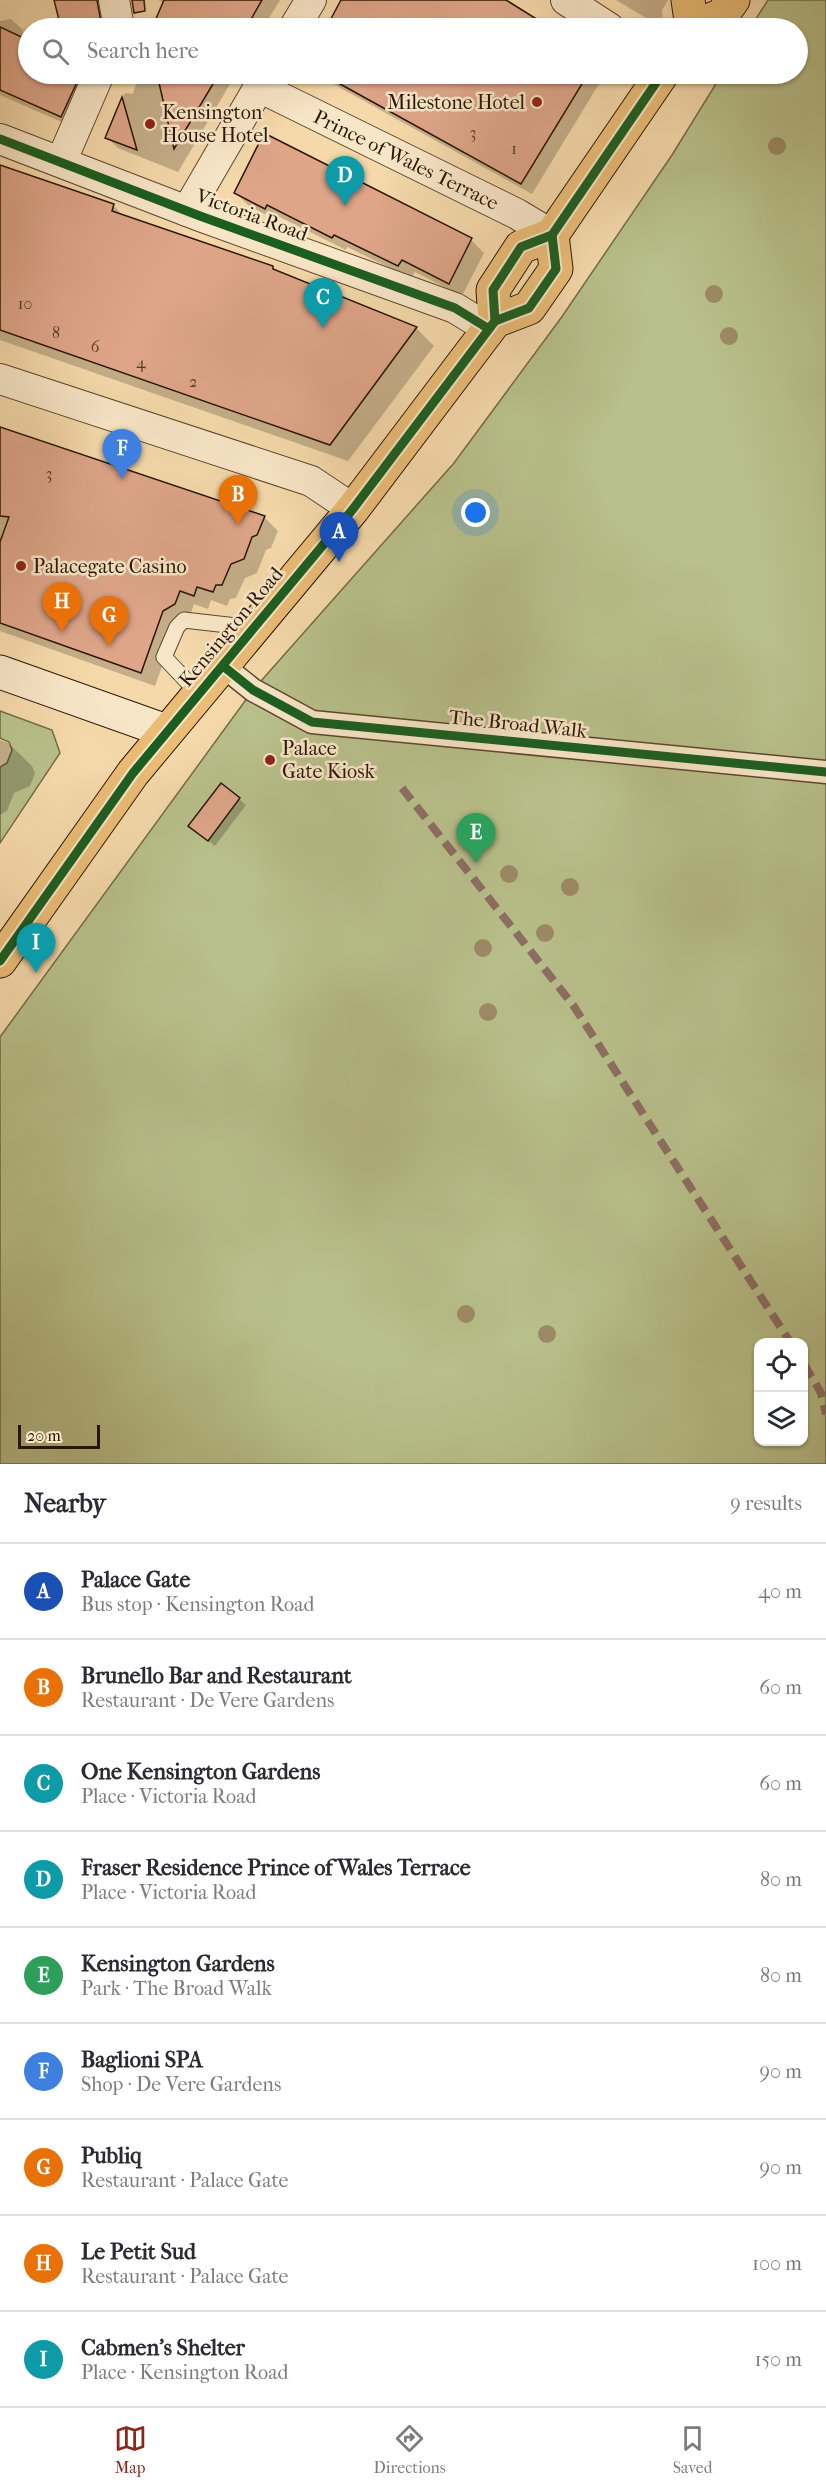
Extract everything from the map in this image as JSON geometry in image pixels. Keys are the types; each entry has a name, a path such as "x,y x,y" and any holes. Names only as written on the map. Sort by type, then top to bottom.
{"main road":[{"path":"691,18 722,15 733,0"},
{"path":"492,325 529,308 556,269 552,235 655,84"},
{"name":"Kensington Road","path":"0,961 133,773 353,509 492,325"},
{"path":"0,672 166,731"}],"street":[{"path":"114,0 117,18"},
{"path":"300,18 311,0"},
{"path":"566,0 594,18"},
{"path":"61,162 95,84"},
{"name":"Prince of Wales Terrace","path":"187,211 261,84"},
{"name":"Prince of Wales Terrace","path":"271,84 517,214 552,235"},
{"name":"Victoria Road","path":"0,139 187,211 455,308 492,325"},
{"path":"0,379 311,481 353,509"},
{"name":"The Broad Walk","path":"223,666 253,690 312,722 826,772"}],"lane":[{"path":"199,694 164,657 177,627 184,620 254,628"}],"green space":[{"path":"768,0 826,0 826,1464 0,1464 0,1037 253,690 454,463 561,318 672,155 716,84 808,84 808,18 756,18"},
{"path":"0,711 52,730 60,753 0,843 0,767 7,763 12,750 9,742 0,738"}],"building":[{"path":"54,0 97,0 100,18 58,18"},
{"path":"132,0 144,0 145,11 134,13"},
{"path":"164,0 262,0 252,18 156,18"},
{"path":"341,0 506,0 535,18 331,18"},
{"path":"0,27 18,35 18,84 76,84 61,117 0,90"},
{"path":"159,84 213,84 174,149"},
{"path":"340,84 582,84 521,184"},
{"path":"122,97 137,150 105,138"},
{"path":"264,133 472,238 449,284 402,260 398,266 334,235 332,238 267,205 265,209 234,193"},
{"path":"0,165 114,204 112,211 273,266 273,269 417,327 330,445 0,330"},
{"path":"0,427 265,516 257,535 252,537 244,559 231,564 222,585 216,585 213,592 197,587 194,596 180,591 175,604 163,611 141,673 0,623 0,542 9,517 0,516"},
{"path":"221,783 240,798 208,841 188,826"}],"marked path":[{"path":"402,788 573,1005 787,1338"},
{"path":"808,1371 821,1393 826,1414"}],"cycle path":[{"path":"495,321 493,290 521,247 552,235 655,84"},
{"path":"0,139 200,216 455,308 489,329"},
{"path":"0,961 133,773 353,509 495,321 529,308 556,269 552,235"},
{"path":"223,666 253,690 312,722 826,772"}],"place":[{"name":"Milestone Hotel","path":"537,102"},
{"name":"Kensington House Hotel","path":"150,124"},
{"name":"Fraser Residence Prince of Wales Terrace","path":"345,206"},
{"name":"One Kensington Gardens","path":"323,328"},
{"name":"Baglioni SPA","path":"122,479"},
{"name":"Brunello Bar and Restaurant","path":"238,525"},
{"name":"Palace Gate","path":"339,562"},
{"name":"Palacegate Casino","path":"21,566"},
{"name":"Le Petit Sud","path":"62,632"},
{"name":"Publiq","path":"109,646"},
{"name":"Palace Gate Kiosk","path":"270,760"},
{"name":"Kensington Gardens","path":"476,863"},
{"name":"Cabmen's Shelter","path":"36,973"}]}
